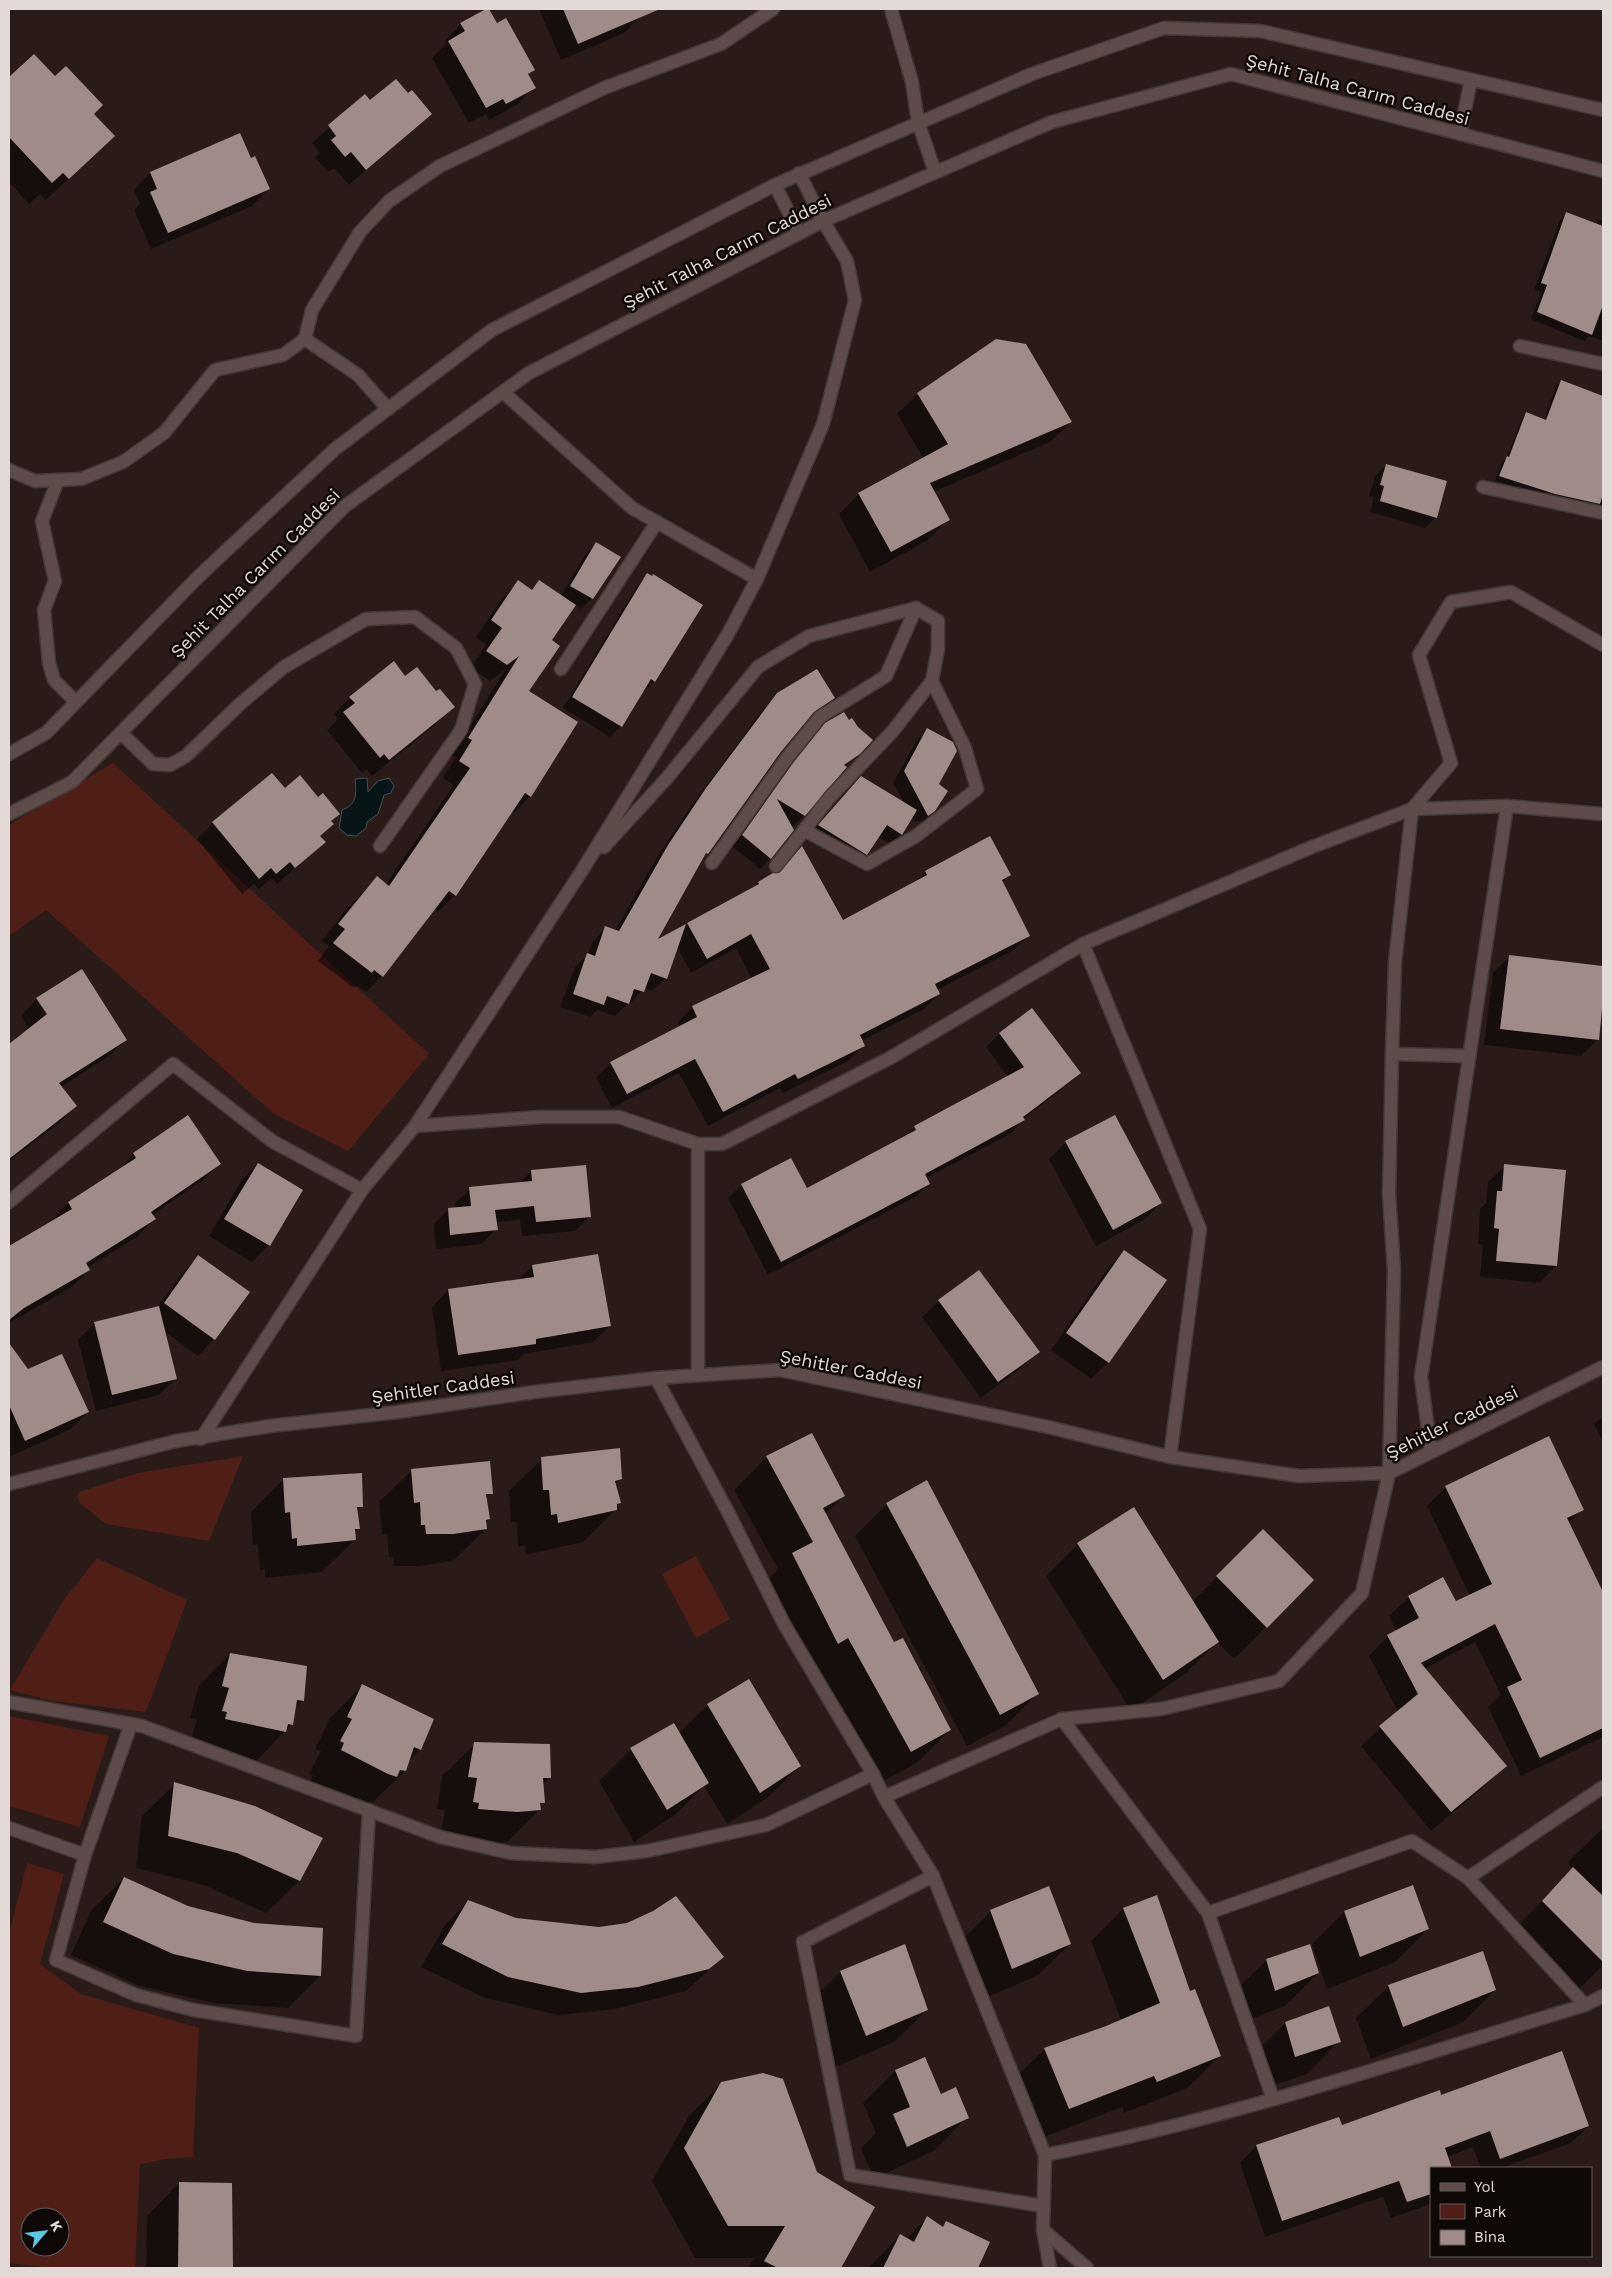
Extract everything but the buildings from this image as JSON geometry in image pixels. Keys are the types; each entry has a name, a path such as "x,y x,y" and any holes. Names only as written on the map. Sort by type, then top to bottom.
{"street":[{"path":"9,470 35,481 81,479 122,462 164,433 215,370 283,355 305,339 312,310 360,232 389,201 440,166 604,88 721,44 773,9"},
{"path":"891,9 912,82 918,122 935,172"},
{"name":"Şehit Talha Carım Caddesi","path":"9,754 46,732 198,577 335,449 492,330 799,173 1032,74 1164,28 1260,32 1603,110"},
{"name":"Şehit Talha Carım Caddesi","path":"9,814 72,782 345,506 529,373 823,220 1052,122 1232,74 1603,171"},
{"path":"1460,134 1471,80"},
{"path":"201,1438 362,1190 415,1126 583,869 728,634 757,579 823,424 855,300 847,261 799,173"},
{"path":"775,185 799,233"},
{"path":"305,339 358,375 388,409"},
{"path":"1520,346 1603,364"},
{"path":"504,392 632,508 757,579"},
{"path":"58,480 42,521 55,581 44,610 49,663 54,680 76,702"},
{"path":"1483,487 1603,513"},
{"path":"561,669 656,522"},
{"path":"884,1797 1062,1719 1161,1709 1279,1681 1362,1594 1389,1473 1394,1270 1390,1194 1395,962 1412,809 1451,763 1419,655 1451,602 1511,592 1603,646"},
{"path":"583,869 667,778 758,667 809,636 916,608 938,621 938,649 932,681 892,732 830,797 776,866"},
{"path":"712,863 787,758 820,717 886,676 916,608"},
{"path":"120,732 152,764 170,765 186,756 240,704 284,667 366,619 415,617 456,648 475,684 461,730 380,846"},
{"path":"804,830 867,864 916,836 978,789 965,748 932,681"},
{"path":"415,1126 541,1116 619,1117 698,1144 722,1144 881,1063 1083,944 1312,847 1412,809 1507,806 1603,814"},
{"path":"1431,1452 1421,1378 1507,806"},
{"path":"1083,944 1200,1229 1170,1458"},
{"path":"1392,1054 1469,1056"},
{"path":"9,1202 173,1064 272,1141 362,1190"},
{"path":"698,1144 698,1374"},
{"name":"Şehitler Caddesi","path":"9,1484 176,1441 270,1426 398,1412 534,1392 656,1378 780,1370 1048,1427 1170,1458 1299,1476 1389,1473 1603,1367"},
{"path":"656,1378 729,1514 784,1624 932,1876 1044,2155 1043,2230 1050,2268"},
{"path":"9,1702 142,1726 440,1838 511,1853 596,1857 647,1850 766,1825 873,1774"},
{"path":"1062,1719 1208,1913 1273,2099"},
{"path":"131,1724 86,1855 56,1960 136,1995 194,2010 356,2036 369,1810"},
{"path":"1468,1878 1603,1787"},
{"path":"9,1828 86,1855"},
{"path":"1208,1913 1412,1841 1468,1878 1586,2005"},
{"path":"932,1876 803,1942 850,2175 1043,2206"},
{"path":"1044,2155 1089,2146 1273,2099 1586,2005 1603,1996"},
{"path":"1043,2230 1087,2268"}],"green space":[{"path":"113,763 429,1054 348,1151 274,1114 46,910 9,936 9,825"},
{"path":"243,1456 209,1541 106,1524 80,1503 77,1496 79,1492 138,1473"},
{"path":"696,1556 730,1619 696,1638 662,1574"},
{"path":"97,1558 187,1600 146,1712 53,1701 10,1690 63,1601"},
{"path":"9,1716 109,1736 80,1827 9,1806"},
{"path":"27,1863 64,1874 40,1964 81,1994 199,2028 193,2157 165,2159 140,2164 135,2268 53,2268 9,2263 9,1934"}],"shaded area":[{"path":"367,778 368,792 378,781 389,778 394,786 391,793 384,795 378,814 367,822 366,828 356,836 347,835 339,828 342,810 351,805 355,798 355,779"}]}
